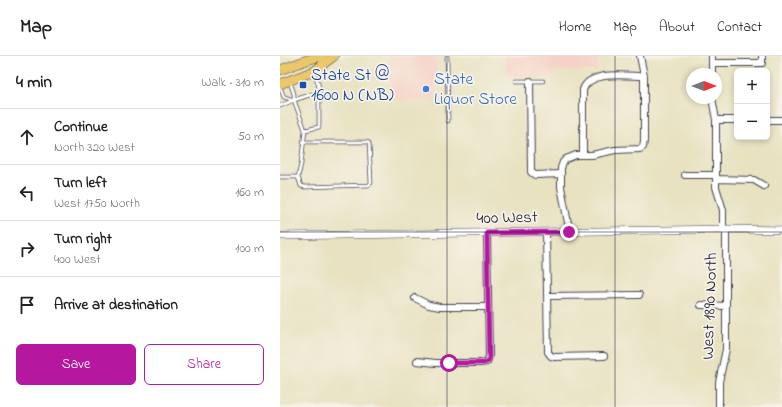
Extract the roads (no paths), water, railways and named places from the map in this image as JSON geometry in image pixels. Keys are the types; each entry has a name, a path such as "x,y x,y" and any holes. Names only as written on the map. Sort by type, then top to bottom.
{"main road":[{"path":"280,70 306,58 322,56"},
{"path":"280,84 314,71 334,56"}],"street":[{"path":"569,232 561,187 561,168 566,159 573,156 592,155 615,150 640,149 643,147 644,76 640,56"},
{"path":"712,56 712,68"},
{"path":"712,63 762,63 762,56"},
{"path":"583,155 582,101 584,85 589,80 598,76 644,76"},
{"path":"530,81 531,170 533,174 536,175 561,174"},
{"name":"West 1890 North","path":"713,104 716,120 716,188 723,210 726,306 726,349 719,382 719,407"},
{"path":"716,120 734,120"},
{"path":"770,120 782,120"},
{"path":"685,175 754,180 764,186"},
{"name":"400 West","path":"280,236 782,230"},
{"path":"546,232 547,348 550,356 604,356"},
{"path":"417,361 436,363 487,362 489,356 487,233"},
{"path":"547,296 639,295"},
{"path":"415,298 429,305 442,307 488,307"},
{"path":"701,305 726,306"}],"lane":[{"path":"447,56 448,121"},
{"path":"304,130 319,127 319,90 314,71"},
{"path":"289,80 304,130 301,164 298,177 300,186 305,188 369,185 371,183 369,143 303,142"},
{"path":"516,81 543,81"},
{"path":"280,87 284,98 294,100"},
{"path":"280,106 316,93 319,90"},
{"path":"280,178 298,177"}],"place":[{"name":"State St @ 1600 N (NB)","path":"303,85"},
{"name":"State Liquor Store","path":"426,89"}]}
